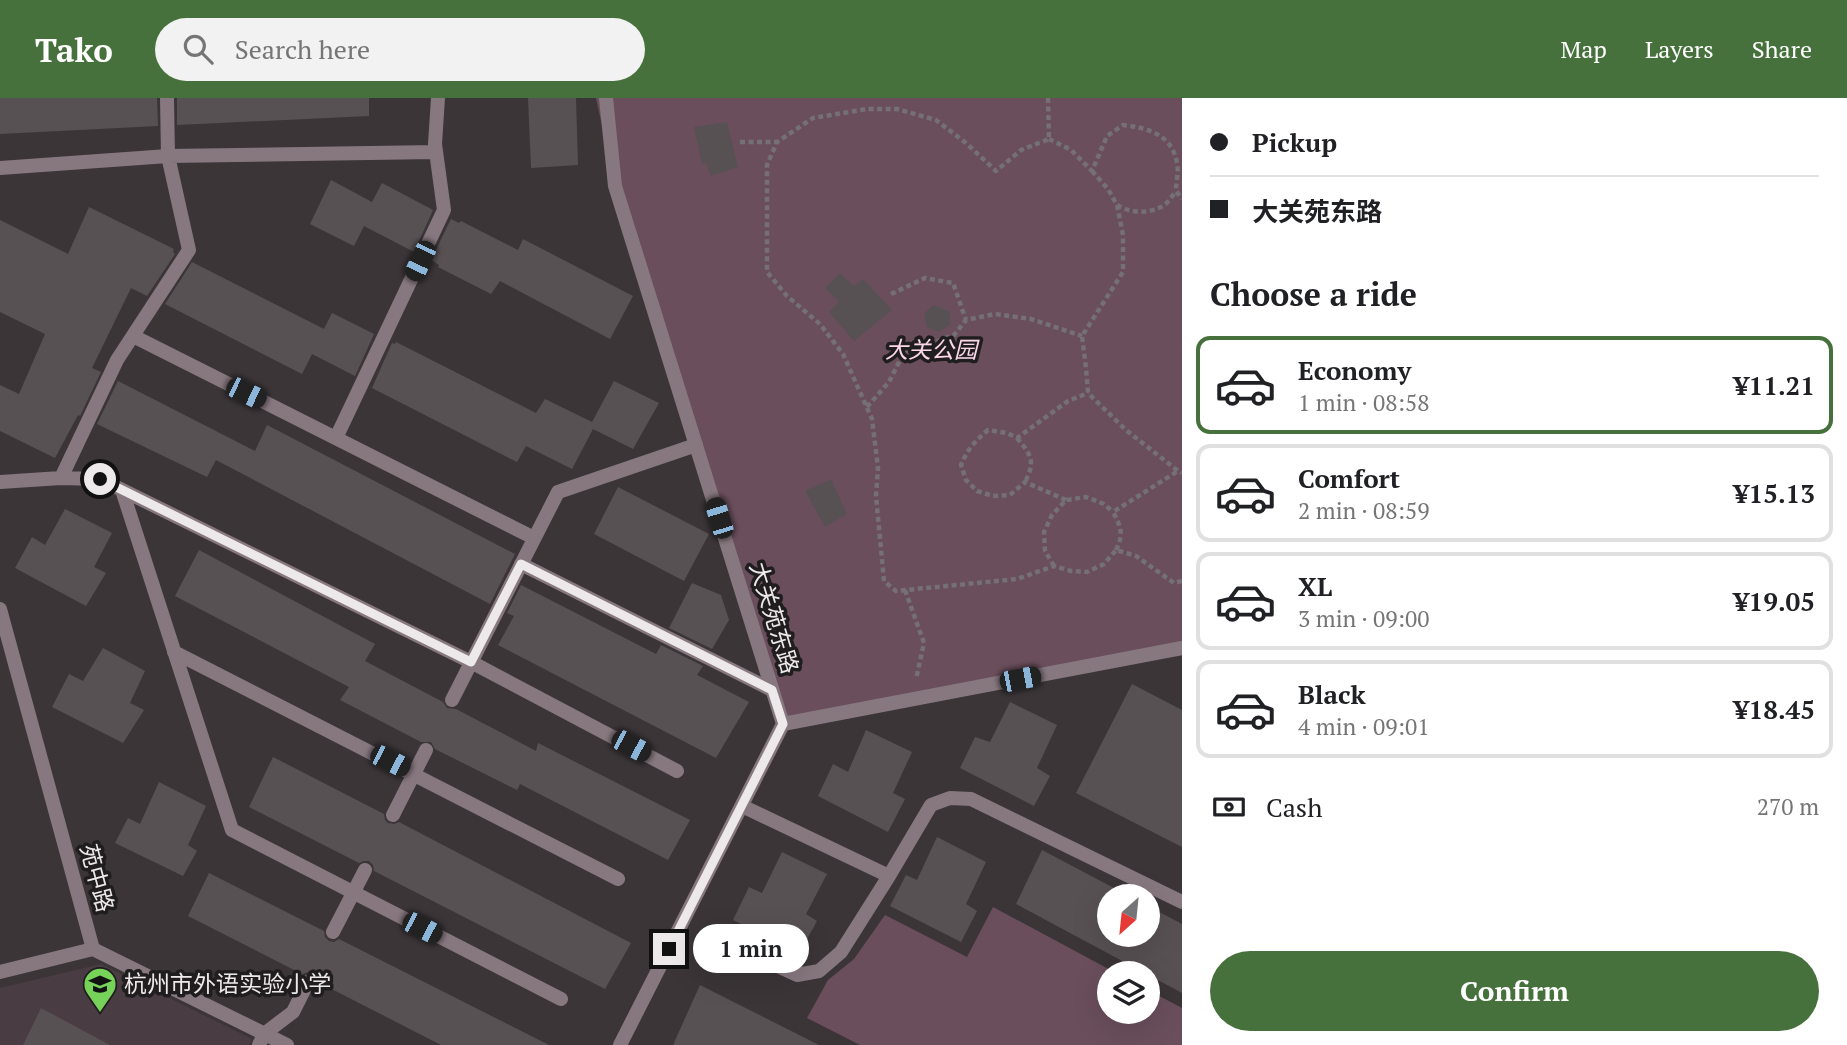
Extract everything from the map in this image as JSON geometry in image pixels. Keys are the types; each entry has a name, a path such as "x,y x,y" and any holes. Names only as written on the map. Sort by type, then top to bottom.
{"street":[{"path":"61,478 117,360 189,250 168,156 167,98"},
{"path":"336,438 444,210 435,144 438,98"},
{"name":"大关苑东路","path":"606,98 615,186 783,724"},
{"path":"0,169 168,156 436,152"},
{"path":"133,336 534,538"},
{"path":"452,700 558,492 696,444"},
{"path":"0,482 61,478 100,479 471,662 677,771"},
{"path":"122,490 232,830 561,999"},
{"path":"521,564 772,690"},
{"name":"苑中路","path":"0,609 93,949"},
{"path":"620,1045 783,724 1182,649"},
{"path":"174,652 618,878"},
{"path":"393,815 426,750"},
{"path":"739,948 797,975 819,971 841,952 931,805 950,799 971,799 1182,902"},
{"path":"742,806 889,876"},
{"path":"333,932 365,870"},
{"path":"0,972 93,949 262,1039 287,1045"},
{"path":"262,1039 293,1012 308,982"}],"path":[{"path":"1048,98 1049,139"},
{"path":"1025,482 1066,500 1086,497 1104,504 1113,512 1121,525 1121,541 1104,565 1087,572 1054,566 1017,579 896,591 884,581 876,496 878,468 872,419 843,354 821,324 787,296 767,272 766,165 777,142 813,118 867,109 897,109 936,120 996,171 1021,150 1049,139 1071,149 1108,189 1117,205 1124,235 1123,272 1082,336 1088,393 1126,430 1180,472 1113,512"},
{"path":"1092,171 1107,136 1123,125 1143,127 1169,142 1178,164 1176,191 1163,207 1144,212 1126,211 1117,205"},
{"path":"740,142 777,142"},
{"path":"1176,191 1182,199"},
{"path":"891,294 925,278 953,283 965,320"},
{"path":"867,407 889,382 904,352 920,344 954,335 965,320 995,314 1031,319 1082,336"},
{"path":"1017,438 1068,401 1088,393"},
{"path":"988,430 1007,432 1017,438 1031,454 1032,470 1025,482 1010,495 993,496 977,491 966,480 961,466 966,452 988,430"},
{"path":"1054,566 1045,551 1044,531 1052,515 1066,500"},
{"path":"1116,550 1136,556 1174,583 1182,581"},
{"path":"905,590 924,643 911,700"}],"shaded area":[{"name":"杭州市外语实验小学","path":"101,964 252,1039 249,1045 0,1045 0,988"}],"green space":[{"name":"大关公园","path":"596,98 1182,98 1182,648 783,724 615,186"},
{"path":"993,907 1097,963 1097,1024 1160,1024 1160,996 1182,1008 1182,1045 860,1045 807,1018 828,980 854,959 885,915 967,957"}],"building":[{"path":"0,98 157,98 158,126 0,134"},
{"path":"177,98 369,98 369,116 177,125"},
{"path":"528,98 576,98 578,165 531,168"},
{"path":"727,122 738,167 711,176 706,163 702,164 694,127"},
{"path":"331,180 372,202 382,183 433,210 414,252 364,226 354,246 310,224"},
{"path":"89,207 174,249 175,254 147,296 131,288 92,368 101,372 80,416 78,415 55,458 0,431 0,385 19,394 45,334 0,312 0,220 68,254"},
{"path":"451,219 459,223 461,221 518,250 523,239 633,296 610,339 500,281 491,294 438,267 439,265 431,260"},
{"path":"192,262 324,329 332,313 374,334 355,376 312,354 302,374 165,304"},
{"path":"840,273 854,286 863,279 892,310 854,341 829,312 839,302 825,288"},
{"path":"934,305 950,312 950,325 939,332 927,327 924,313"},
{"path":"396,342 536,413 545,399 592,422 614,381 659,403 633,449 593,429 572,469 526,446 517,462 372,388 392,343"},
{"path":"118,381 255,451 267,425 515,554 490,604 216,460 207,477 97,424"},
{"path":"831,479 847,514 825,527 805,491"},
{"path":"618,487 709,534 684,581 594,534"},
{"path":"65,509 112,533 94,567 106,573 86,606 15,568 32,537 45,545"},
{"path":"199,550 375,644 365,661 443,702 447,708 456,709 536,751 538,743 690,820 668,860 520,784 517,790 435,749 431,742 421,742 340,700 349,687 175,596"},
{"path":"692,583 721,595 729,620 712,649 669,628"},
{"path":"521,585 656,654 661,645 703,666 697,675 749,702 716,758 498,645 514,616 507,613"},
{"path":"103,648 145,671 130,703 144,710 123,743 52,707 69,674 83,681"},
{"path":"1132,684 1182,710 1182,847 1076,793"},
{"path":"1010,702 1057,725 1037,768 1050,776 1034,806 960,768 975,737 990,742"},
{"path":"866,730 912,752 893,793 905,799 888,832 818,796 833,764 848,772"},
{"path":"273,757 384,814 388,823 399,822 631,943 605,989 374,871 369,861 359,863 249,807"},
{"path":"159,782 206,806 188,845 197,851 183,876 115,843 128,818 140,824"},
{"path":"937,837 986,862 966,904 977,911 961,942 890,906 906,875 917,880"},
{"path":"1042,850 1106,884 1097,884 1097,947 1160,947 1160,912 1182,924 1182,993 1160,981 1160,961 1122,961 1016,904"},
{"path":"782,852 827,874 806,914 817,921 800,952 733,920 749,887 762,893"},
{"path":"209,873 324,931 329,941 339,939 549,1045 441,1045 318,982 313,974 302,974 188,916"},
{"path":"700,985 819,1045 673,1045"},
{"path":"41,1008 110,1045 23,1045"}],"place":[{"name":"杭州市外语实验小学","path":"100,1014"}],"route":[{"path":"100,479 471,662 521,564 772,690 783,724 669,949"}]}
